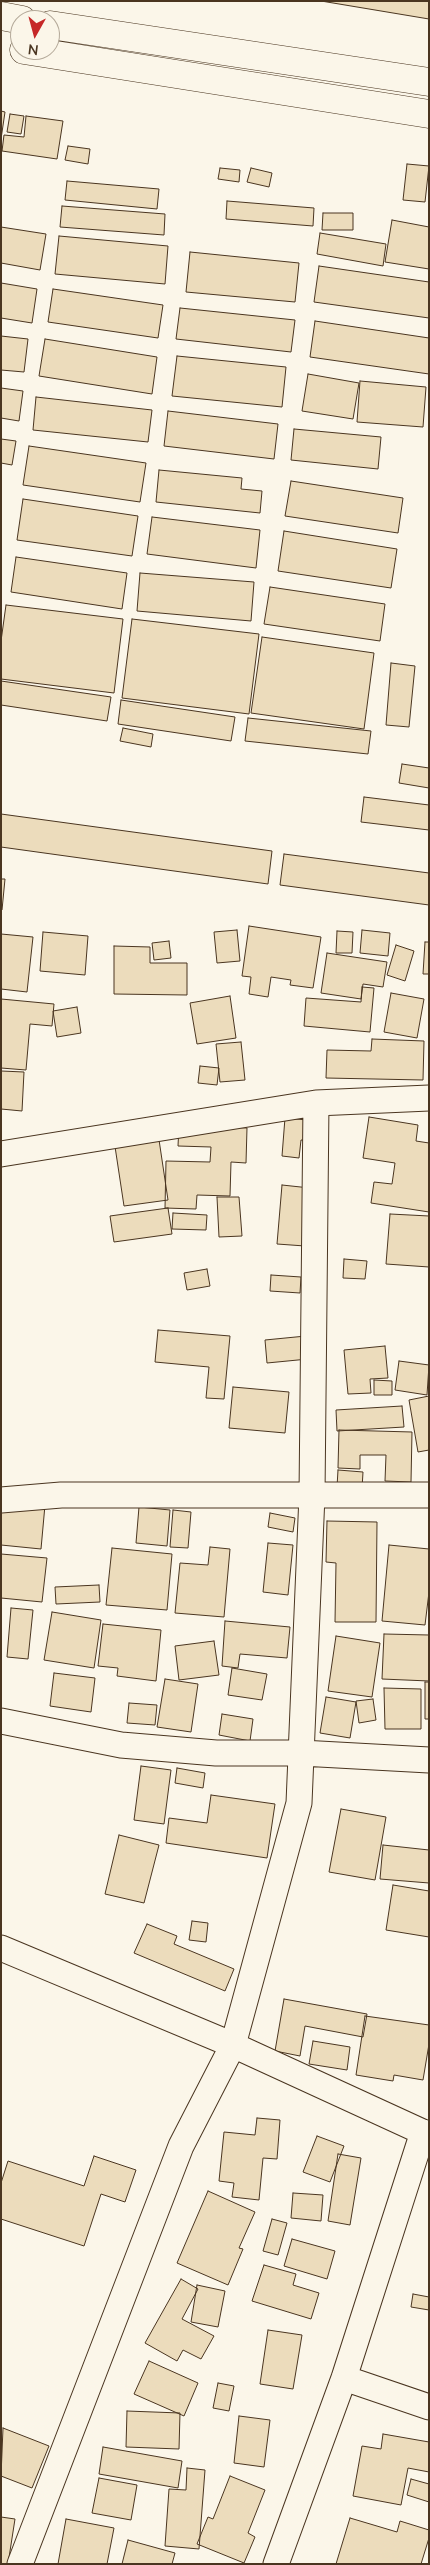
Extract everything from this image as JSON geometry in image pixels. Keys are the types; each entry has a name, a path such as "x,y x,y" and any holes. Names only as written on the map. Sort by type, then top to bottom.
{"main road":[{"path":"60,26 321,64 429,82"},
{"path":"60,56 429,114"}],"street":[{"path":"1,1154 316,1103 429,1098"},
{"path":"20,2564 182,2146 233,2045 299,1803 312,1495 316,1103"},
{"path":"1,1500 61,1495 429,1495"},
{"path":"1,1721 121,1745 216,1753 301,1753 429,1760"},
{"path":"1,1948 233,2045 426,2133 344,2378 276,2564"},
{"path":"344,2378 429,2408"}],"building":[{"path":"321,1 429,1 429,19"},
{"path":"1,111 5,112 1,139"},
{"path":"10,114 24,116 21,134 7,132"},
{"path":"26,116 63,121 57,159 2,151 4,135 24,137"},
{"path":"68,146 90,149 88,164 65,160"},
{"path":"407,164 429,166 425,202 403,200"},
{"path":"220,168 240,170 239,182 218,179"},
{"path":"251,168 272,173 269,187 247,182"},
{"path":"67,181 159,189 157,209 65,200"},
{"path":"227,201 314,208 313,226 226,219"},
{"path":"62,206 165,214 164,235 60,227"},
{"path":"323,213 353,213 353,230 322,230"},
{"path":"392,220 429,227 429,269 385,262"},
{"path":"1,227 46,234 40,270 1,263"},
{"path":"320,233 386,244 383,266 317,254"},
{"path":"59,236 168,246 165,284 55,274"},
{"path":"190,252 299,263 295,302 186,292"},
{"path":"319,266 429,282 429,318 314,302"},
{"path":"1,283 37,289 32,323 1,318"},
{"path":"53,289 163,305 158,338 48,322"},
{"path":"180,308 295,320 291,352 176,339"},
{"path":"315,321 429,338 429,374 310,357"},
{"path":"1,336 28,339 24,372 1,370"},
{"path":"45,339 157,357 152,394 39,376"},
{"path":"177,356 286,367 282,407 172,396"},
{"path":"308,374 359,383 353,419 302,411"},
{"path":"360,381 426,387 423,427 357,422"},
{"path":"1,388 23,391 19,421 1,418"},
{"path":"36,397 152,410 148,442 33,430"},
{"path":"168,411 278,424 274,459 164,446"},
{"path":"294,429 381,437 378,469 291,460"},
{"path":"1,439 16,441 12,465 1,463"},
{"path":"29,446 146,463 140,502 23,485"},
{"path":"159,470 242,478 241,489 262,491 260,513 156,502"},
{"path":"291,481 403,498 398,533 285,516"},
{"path":"23,499 138,516 132,556 17,540"},
{"path":"152,517 260,530 256,568 147,554"},
{"path":"284,531 397,549 391,588 278,571"},
{"path":"16,557 127,573 122,609 11,592"},
{"path":"140,573 254,582 251,621 137,611"},
{"path":"270,587 385,604 380,641 264,624"},
{"path":"6,605 123,619 114,693 1,679 1,641"},
{"path":"132,619 259,634 249,714 122,698"},
{"path":"262,637 374,653 364,729 251,713"},
{"path":"391,663 415,666 409,727 386,725"},
{"path":"1,681 111,697 107,721 1,705"},
{"path":"121,700 235,717 231,741 118,724"},
{"path":"248,718 371,731 368,754 245,741"},
{"path":"123,728 153,734 151,747 120,741"},
{"path":"402,764 429,768 429,788 399,783"},
{"path":"364,797 429,805 429,830 361,822"},
{"path":"1,814 272,851 268,884 1,847"},
{"path":"284,854 429,873 429,905 280,885"},
{"path":"1,879 5,879 2,910 1,910"},
{"path":"249,926 321,937 313,988 290,985 291,980 271,977 268,997 249,994 251,977 242,976"},
{"path":"237,930 240,961 217,963 214,932"},
{"path":"362,930 390,933 388,956 360,953"},
{"path":"337,931 353,932 352,953 336,953"},
{"path":"43,932 88,936 85,975 40,971"},
{"path":"1,934 33,937 27,992 1,989"},
{"path":"169,941 171,958 154,960 152,943"},
{"path":"425,942 429,942 429,974 423,974"},
{"path":"396,945 414,951 405,981 387,975"},
{"path":"114,946 150,947 150,963 187,963 187,995 114,994"},
{"path":"327,953 387,962 383,987 363,984 361,999 321,993"},
{"path":"362,987 374,988 370,1032 304,1026 306,998 361,1002"},
{"path":"391,993 424,999 417,1038 384,1032"},
{"path":"230,996 236,1038 197,1044 190,1003"},
{"path":"1,999 54,1004 52,1026 30,1024 26,1070 1,1068"},
{"path":"77,1007 81,1033 57,1037 53,1011"},
{"path":"372,1039 424,1041 423,1080 326,1078 327,1050 371,1051"},
{"path":"241,1042 245,1080 220,1082 216,1044"},
{"path":"200,1066 219,1068 217,1085 198,1083"},
{"path":"1,1071 24,1072 22,1111 1,1109"},
{"path":"369,1117 418,1125 416,1141 429,1143 429,1212 371,1203 374,1182 392,1184 395,1163 363,1158"},
{"path":"285,1118 319,1121 318,1141 301,1140 299,1158 282,1156"},
{"path":"179,1125 247,1128 246,1163 231,1162 230,1196 197,1195 196,1209 165,1208 166,1161 210,1162 211,1147 178,1146"},
{"path":"158,1133 168,1200 124,1206 114,1140"},
{"path":"282,1185 310,1188 305,1246 277,1244"},
{"path":"217,1197 239,1197 242,1236 219,1237"},
{"path":"168,1208 172,1234 114,1242 110,1216"},
{"path":"173,1213 207,1215 206,1230 172,1229"},
{"path":"390,1214 429,1216 429,1267 386,1264"},
{"path":"344,1259 367,1261 365,1279 343,1278"},
{"path":"207,1269 210,1286 187,1290 184,1273"},
{"path":"271,1275 301,1277 300,1293 270,1291"},
{"path":"158,1330 230,1336 224,1399 206,1398 209,1367 155,1362"},
{"path":"306,1336 308,1359 267,1363 265,1340"},
{"path":"385,1346 388,1378 370,1379 371,1393 348,1394 344,1350"},
{"path":"399,1361 429,1365 427,1395 395,1390"},
{"path":"374,1380 392,1381 392,1395 374,1395"},
{"path":"233,1387 289,1392 285,1433 229,1428"},
{"path":"429,1396 429,1450 418,1452 409,1400"},
{"path":"402,1406 404,1427 337,1431 336,1410"},
{"path":"339,1430 412,1432 411,1482 385,1481 386,1455 360,1455 360,1469 338,1468"},
{"path":"338,1470 363,1472 362,1489 337,1487"},
{"path":"1,1501 45,1505 41,1549 1,1545"},
{"path":"139,1507 170,1510 167,1546 136,1543"},
{"path":"173,1510 191,1512 188,1548 170,1547"},
{"path":"270,1513 295,1518 293,1532 268,1527"},
{"path":"327,1521 377,1522 376,1622 335,1622 336,1563 326,1562"},
{"path":"268,1543 293,1545 288,1595 263,1592"},
{"path":"389,1545 429,1549 429,1592 425,1625 382,1621"},
{"path":"210,1547 230,1549 224,1617 175,1613 180,1563 208,1565"},
{"path":"112,1548 172,1554 167,1610 106,1605"},
{"path":"1,1554 47,1558 42,1602 1,1598"},
{"path":"99,1585 100,1602 56,1604 55,1587"},
{"path":"11,1608 33,1610 28,1659 7,1657"},
{"path":"52,1612 101,1620 94,1668 44,1660"},
{"path":"225,1621 290,1627 287,1658 240,1654 238,1668 222,1666"},
{"path":"103,1624 161,1630 156,1681 117,1676 118,1668 98,1666"},
{"path":"384,1634 429,1635 429,1681 382,1679"},
{"path":"336,1636 380,1643 372,1697 328,1691"},
{"path":"214,1641 219,1675 179,1680 175,1646"},
{"path":"232,1668 267,1674 262,1700 228,1695"},
{"path":"54,1673 95,1678 91,1712 50,1706"},
{"path":"165,1679 198,1684 191,1732 157,1727"},
{"path":"425,1682 429,1682 429,1719 425,1719"},
{"path":"384,1688 421,1689 421,1729 385,1729"},
{"path":"326,1697 356,1702 350,1738 320,1733"},
{"path":"373,1699 376,1720 359,1723 356,1701"},
{"path":"129,1703 157,1705 155,1725 127,1723"},
{"path":"222,1714 253,1719 250,1741 219,1735"},
{"path":"141,1766 171,1770 164,1824 134,1820"},
{"path":"177,1768 205,1773 203,1788 175,1783"},
{"path":"211,1795 275,1804 267,1858 166,1843 169,1818 207,1823"},
{"path":"341,1809 386,1817 375,1880 329,1872"},
{"path":"119,1835 159,1845 144,1903 105,1894"},
{"path":"383,1845 429,1850 429,1883 380,1879"},
{"path":"393,1885 429,1891 429,1937 386,1930"},
{"path":"192,1921 208,1923 206,1942 189,1940"},
{"path":"147,1924 177,1936 174,1944 234,1969 225,1991 134,1953"},
{"path":"284,1999 367,2014 363,2037 305,2026 300,2056 275,2051"},
{"path":"365,2016 429,2025 429,2044 423,2080 394,2075 393,2081 356,2075"},
{"path":"313,2041 350,2047 347,2070 309,2064"},
{"path":"257,2118 280,2120 277,2159 263,2158 259,2200 232,2197 234,2183 219,2181 224,2132 255,2135"},
{"path":"317,2136 344,2146 330,2182 303,2172"},
{"path":"338,2154 361,2158 350,2225 328,2221"},
{"path":"94,2156 136,2170 125,2202 101,2194 84,2246 1,2219 1,2183 8,2161 84,2186"},
{"path":"208,2191 255,2212 239,2248 243,2249 228,2285 177,2263"},
{"path":"293,2193 323,2195 321,2221 291,2218"},
{"path":"272,2219 287,2223 278,2255 263,2251"},
{"path":"292,2239 335,2251 327,2279 284,2266"},
{"path":"264,2265 296,2274 293,2285 319,2293 311,2319 252,2301"},
{"path":"181,2279 198,2289 182,2319 214,2336 201,2359 183,2350 177,2361 145,2343"},
{"path":"197,2285 225,2291 218,2327 191,2322"},
{"path":"413,2294 429,2297 429,2310 411,2307"},
{"path":"268,2330 302,2335 293,2389 260,2384"},
{"path":"149,2361 198,2383 184,2416 134,2394"},
{"path":"218,2383 234,2386 229,2411 213,2408"},
{"path":"127,2411 180,2413 179,2449 126,2447"},
{"path":"239,2416 270,2420 264,2467 234,2463"},
{"path":"3,2428 49,2446 32,2488 1,2476"},
{"path":"383,2434 429,2442 429,2472 408,2468 401,2505 353,2496 362,2446 381,2449"},
{"path":"103,2447 182,2461 178,2488 99,2474"},
{"path":"187,2468 205,2470 199,2549 165,2546 169,2489 186,2490"},
{"path":"230,2476 265,2490 248,2533 255,2537 244,2563 197,2544 208,2517 213,2519"},
{"path":"99,2478 137,2485 131,2520 92,2513"},
{"path":"411,2479 429,2484 429,2502 407,2495"},
{"path":"1,2517 15,2519 8,2564 1,2564"},
{"path":"350,2518 397,2532 400,2521 429,2530 429,2538 421,2564 336,2564"},
{"path":"66,2519 114,2528 107,2564 58,2564"},
{"path":"128,2540 175,2553 172,2564 122,2564"}]}
